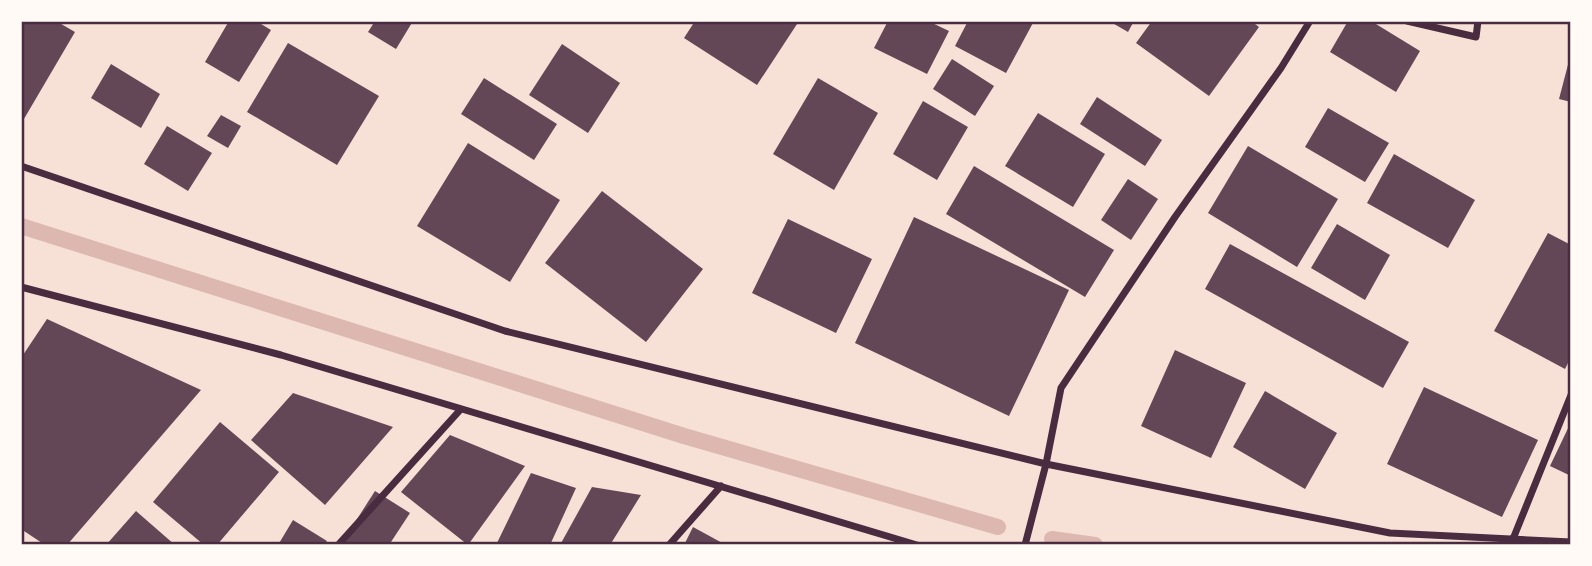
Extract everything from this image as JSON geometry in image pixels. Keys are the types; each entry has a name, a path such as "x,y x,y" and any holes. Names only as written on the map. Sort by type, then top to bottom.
{"street":[{"path":"1025,545 1046,464 1061,388 1175,217 1281,68 1310,21"},
{"path":"1407,21 1476,37 1478,21"},
{"path":"21,166 505,331 1046,464 1390,533 1571,542"},
{"path":"21,287 281,355 917,545"},
{"path":"1513,539 1571,395"},
{"path":"338,545 461,409"},
{"path":"669,545 721,486"}],"building":[{"path":"21,21 56,21 75,32 21,124"},
{"path":"229,21 256,21 271,30 239,82 205,62"},
{"path":"375,21 413,21 396,49 368,32"},
{"path":"695,21 799,21 757,85 684,38"},
{"path":"888,21 928,21 949,31 927,74 874,48"},
{"path":"968,21 1034,21 1006,73 955,46"},
{"path":"1109,21 1134,21 1128,32"},
{"path":"1152,21 1251,21 1259,27 1209,96 1136,43"},
{"path":"1348,21 1371,21 1420,51 1396,92 1330,52"},
{"path":"288,43 379,96 337,165 247,112"},
{"path":"562,44 620,83 588,133 529,95"},
{"path":"1571,57 1571,102 1559,99"},
{"path":"952,59 994,86 975,116 933,89"},
{"path":"111,64 160,94 141,128 91,98"},
{"path":"484,78 557,124 534,160 461,114"},
{"path":"818,78 878,113 834,190 773,154"},
{"path":"1097,97 1162,140 1145,166 1080,124"},
{"path":"923,101 968,127 937,180 893,154"},
{"path":"1328,108 1389,143 1365,182 1305,147"},
{"path":"1038,113 1105,154 1073,207 1005,166"},
{"path":"221,115 241,126 228,148 207,136"},
{"path":"167,126 212,153 188,191 144,164"},
{"path":"468,143 560,200 510,282 417,226"},
{"path":"1248,146 1338,199 1297,267 1208,213"},
{"path":"1394,154 1475,200 1448,248 1367,203"},
{"path":"974,166 1114,250 1085,297 946,214"},
{"path":"1128,179 1158,199 1131,240 1101,220"},
{"path":"602,191 703,269 646,342 545,263"},
{"path":"914,217 1069,290 1009,416 855,343"},
{"path":"788,219 872,259 836,333 752,293"},
{"path":"1337,224 1390,255 1365,300 1311,268"},
{"path":"1548,233 1571,245 1571,357 1565,369 1494,331"},
{"path":"1230,244 1409,342 1383,388 1205,289"},
{"path":"47,319 201,390 67,545 45,545 21,529 21,358"},
{"path":"1175,350 1246,383 1211,458 1141,426"},
{"path":"1424,387 1538,440 1502,517 1387,464"},
{"path":"1265,391 1337,433 1305,489 1233,447"},
{"path":"293,393 393,427 325,505 251,440"},
{"path":"220,422 279,472 217,545 204,545 153,502"},
{"path":"1571,422 1571,476 1550,466"},
{"path":"450,435 525,466 468,545 401,492"},
{"path":"531,473 576,488 550,545 496,545"},
{"path":"592,487 641,495 610,545 560,545"},
{"path":"375,491 410,513 389,545 349,545 343,541"},
{"path":"136,511 175,545 106,545"},
{"path":"293,520 327,541 324,545 278,545"},
{"path":"693,527 726,545 684,545"}],"waterway":[{"path":"21,226 684,436 998,527"},
{"path":"1052,539 1095,545"}]}
